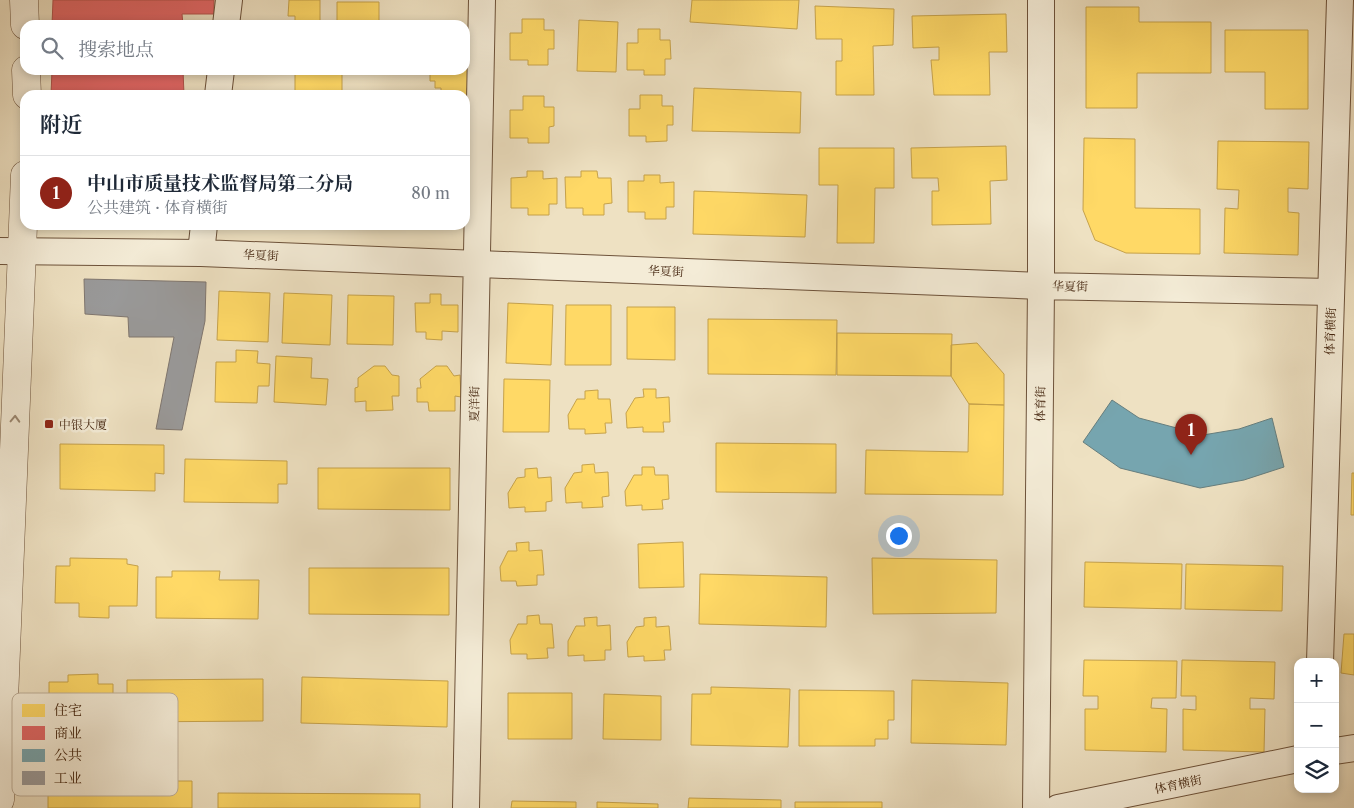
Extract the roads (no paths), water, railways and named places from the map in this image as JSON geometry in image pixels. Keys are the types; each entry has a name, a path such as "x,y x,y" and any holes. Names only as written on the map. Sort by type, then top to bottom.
{"street":[{"path":"24,0 25,20"},
{"path":"227,20 229,0"},
{"name":"夏洋街","path":"466,808 482,0"},
{"name":"体育街","path":"1036,808 1041,286 1041,0"},
{"name":"体育横街","path":"1320,658 1340,0"},
{"path":"26,75 27,90"},
{"path":"219,90 220,75"},
{"path":"0,800 11,251 20,202"},
{"path":"201,253 203,230"},
{"name":"华夏街","path":"11,251 201,253 1041,286 1331,292"},
{"path":"1339,750 1354,748"},
{"name":"体育横街","path":"1058,808 1294,760"}],"place":[{"name":"中银大厦","path":"49,424"},
{"name":"中山市质量技术监督局第二分局","path":"1191,455"}]}
